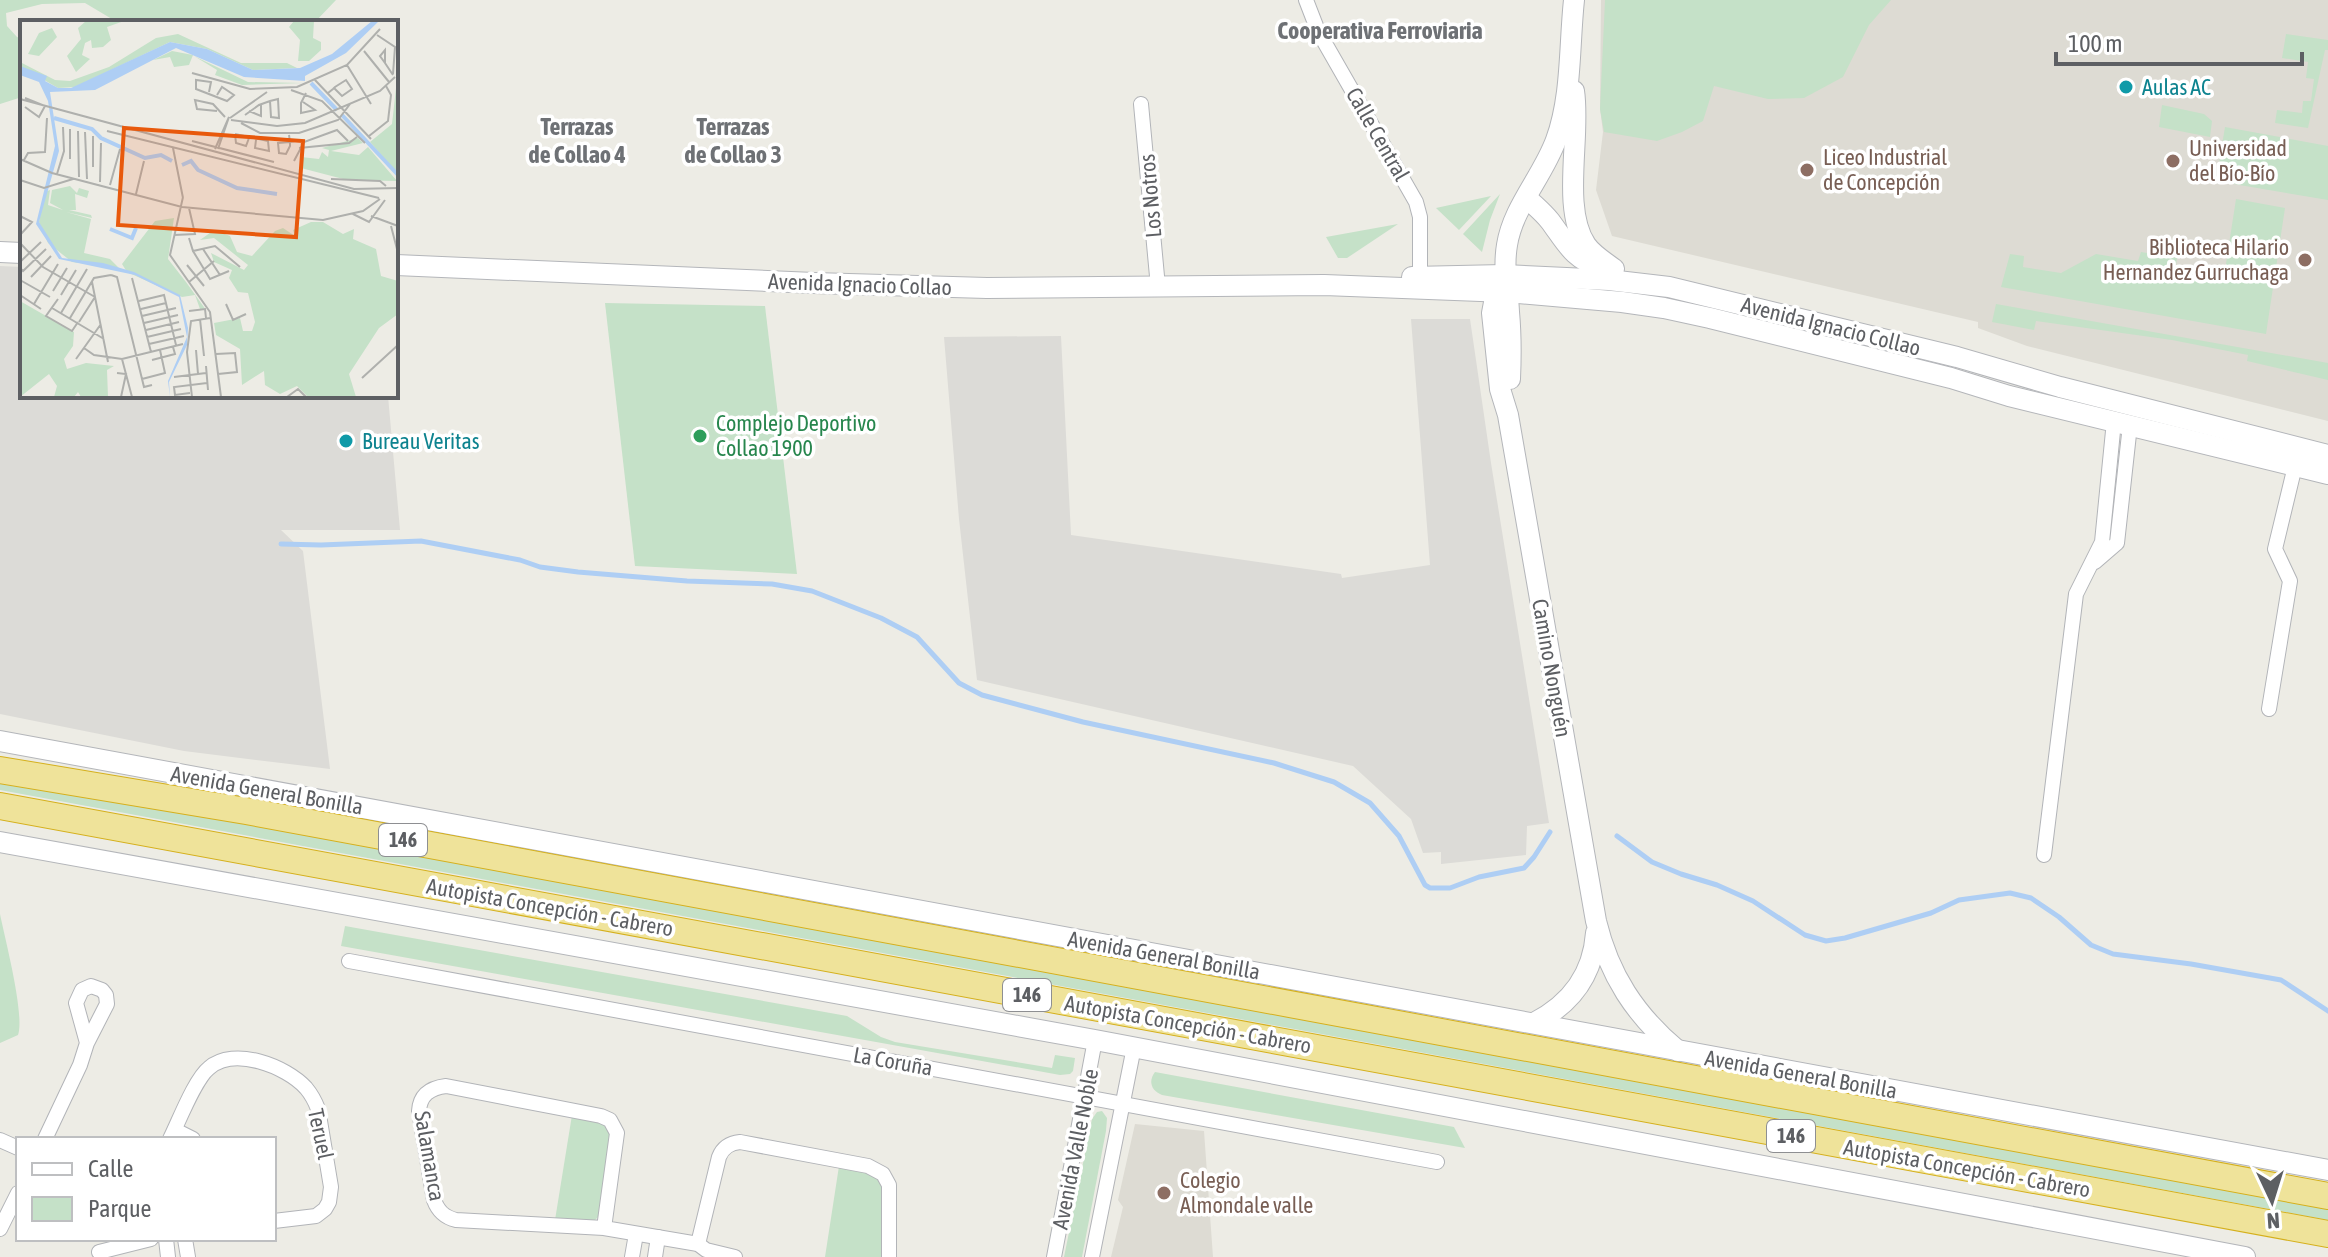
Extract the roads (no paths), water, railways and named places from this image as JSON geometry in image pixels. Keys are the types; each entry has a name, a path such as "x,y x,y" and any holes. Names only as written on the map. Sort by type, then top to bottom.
{"highway":[{"name":"Autopista Concepción - Cabrero","path":"0,770 278,817 2328,1196"},
{"name":"Autopista Concepción - Cabrero","path":"0,806 2328,1234"}],"main road":[{"name":"Camino Nonguén","path":"1574,0 1570,64 1560,128 1551,153 1507,241 1502,286 1492,313 1500,389 1508,415 1596,921 1620,986 1646,1022 1678,1051"},
{"path":"1570,64 1577,127 1573,193 1576,222 1589,249 1614,269"},
{"path":"1527,198 1549,220 1576,256 1596,266 1650,278 1669,287"},
{"path":"0,252 20,253"},
{"name":"Avenida Ignacio Collao","path":"398,265 1036,289 1502,286 1598,279 1669,287 1957,357 2060,387 2328,455"},
{"name":"Avenida Ignacio Collao","path":"1324,285 1420,276 1680,311 2328,474"},
{"name":"Avenida General Bonilla","path":"0,741 2328,1170"},
{"path":"0,842 1134,1047 2245,1257"},
{"name":"Camino Nonguén","path":"1534,1023 1561,1007 1580,984 1592,959 1596,921"}],"street":[{"name":"Calle Central","path":"1306,0 1325,43 1416,202 1420,217 1420,276"},
{"name":"Los Notros","path":"1141,104 1158,287"},
{"path":"2044,855 2076,594 2102,542 2122,423"},
{"path":"2269,709 2290,581 2275,549 2295,466"},
{"name":"La Coruña","path":"349,961 1437,1162"},
{"name":"Avenida Valle Noble","path":"1054,1257 1095,1040"},
{"path":"46,1137 87,1043"},
{"name":"Avenida Valle Noble","path":"1092,1257 1134,1047"},
{"name":"Teruel","path":"173,1134 202,1075 220,1061 251,1059 301,1083 318,1109 331,1195 325,1209 316,1216 276,1221"},
{"name":"Salamanca","path":"604,1228 617,1138 616,1128 610,1120 446,1086 431,1089 422,1098 419,1111 434,1200 445,1216 456,1220 604,1228 698,1244 706,1250 735,1257"},
{"path":"698,1244 719,1157 724,1148 740,1142 879,1170 889,1185 889,1257"},
{"path":"0,1229 16,1197"},
{"path":"632,1257 636,1234"},
{"path":"655,1257 658,1237"},
{"path":"99,1252 143,1241"}],"waterway":[{"path":"281,544 421,541 520,560 540,567 578,572 772,584 812,591 881,618 917,637 959,683 982,695 1083,722 1274,763 1334,782 1370,803 1399,836 1425,885 1430,888 1450,888 1479,877 1524,868 1550,832"},
{"path":"1617,836 1652,862 1753,901 1805,935 1826,941 1931,913 1959,900 2010,893 2031,898 2091,945 2113,954 2281,980 2328,1011"}],"place":[{"name":"Aulas AC","path":"2126,87"},
{"name":"Universidad del Bío-Bío","path":"2173,161"},
{"name":"Liceo Industrial de Concepción","path":"1807,170"},
{"name":"Biblioteca Hilario Hernandez Gurruchaga","path":"2305,260"},
{"name":"Complejo Deportivo Collao 1900","path":"700,436"},
{"name":"Bureau Veritas","path":"346,441"},
{"name":"Colegio Almondale valle","path":"1164,1193"}],"district":[{"name":"Cooperativa Ferroviaria","path":"1380,31"},
{"name":"Terrazas de Collao 4","path":"577,141"},
{"name":"Terrazas de Collao 3","path":"733,141"}]}
